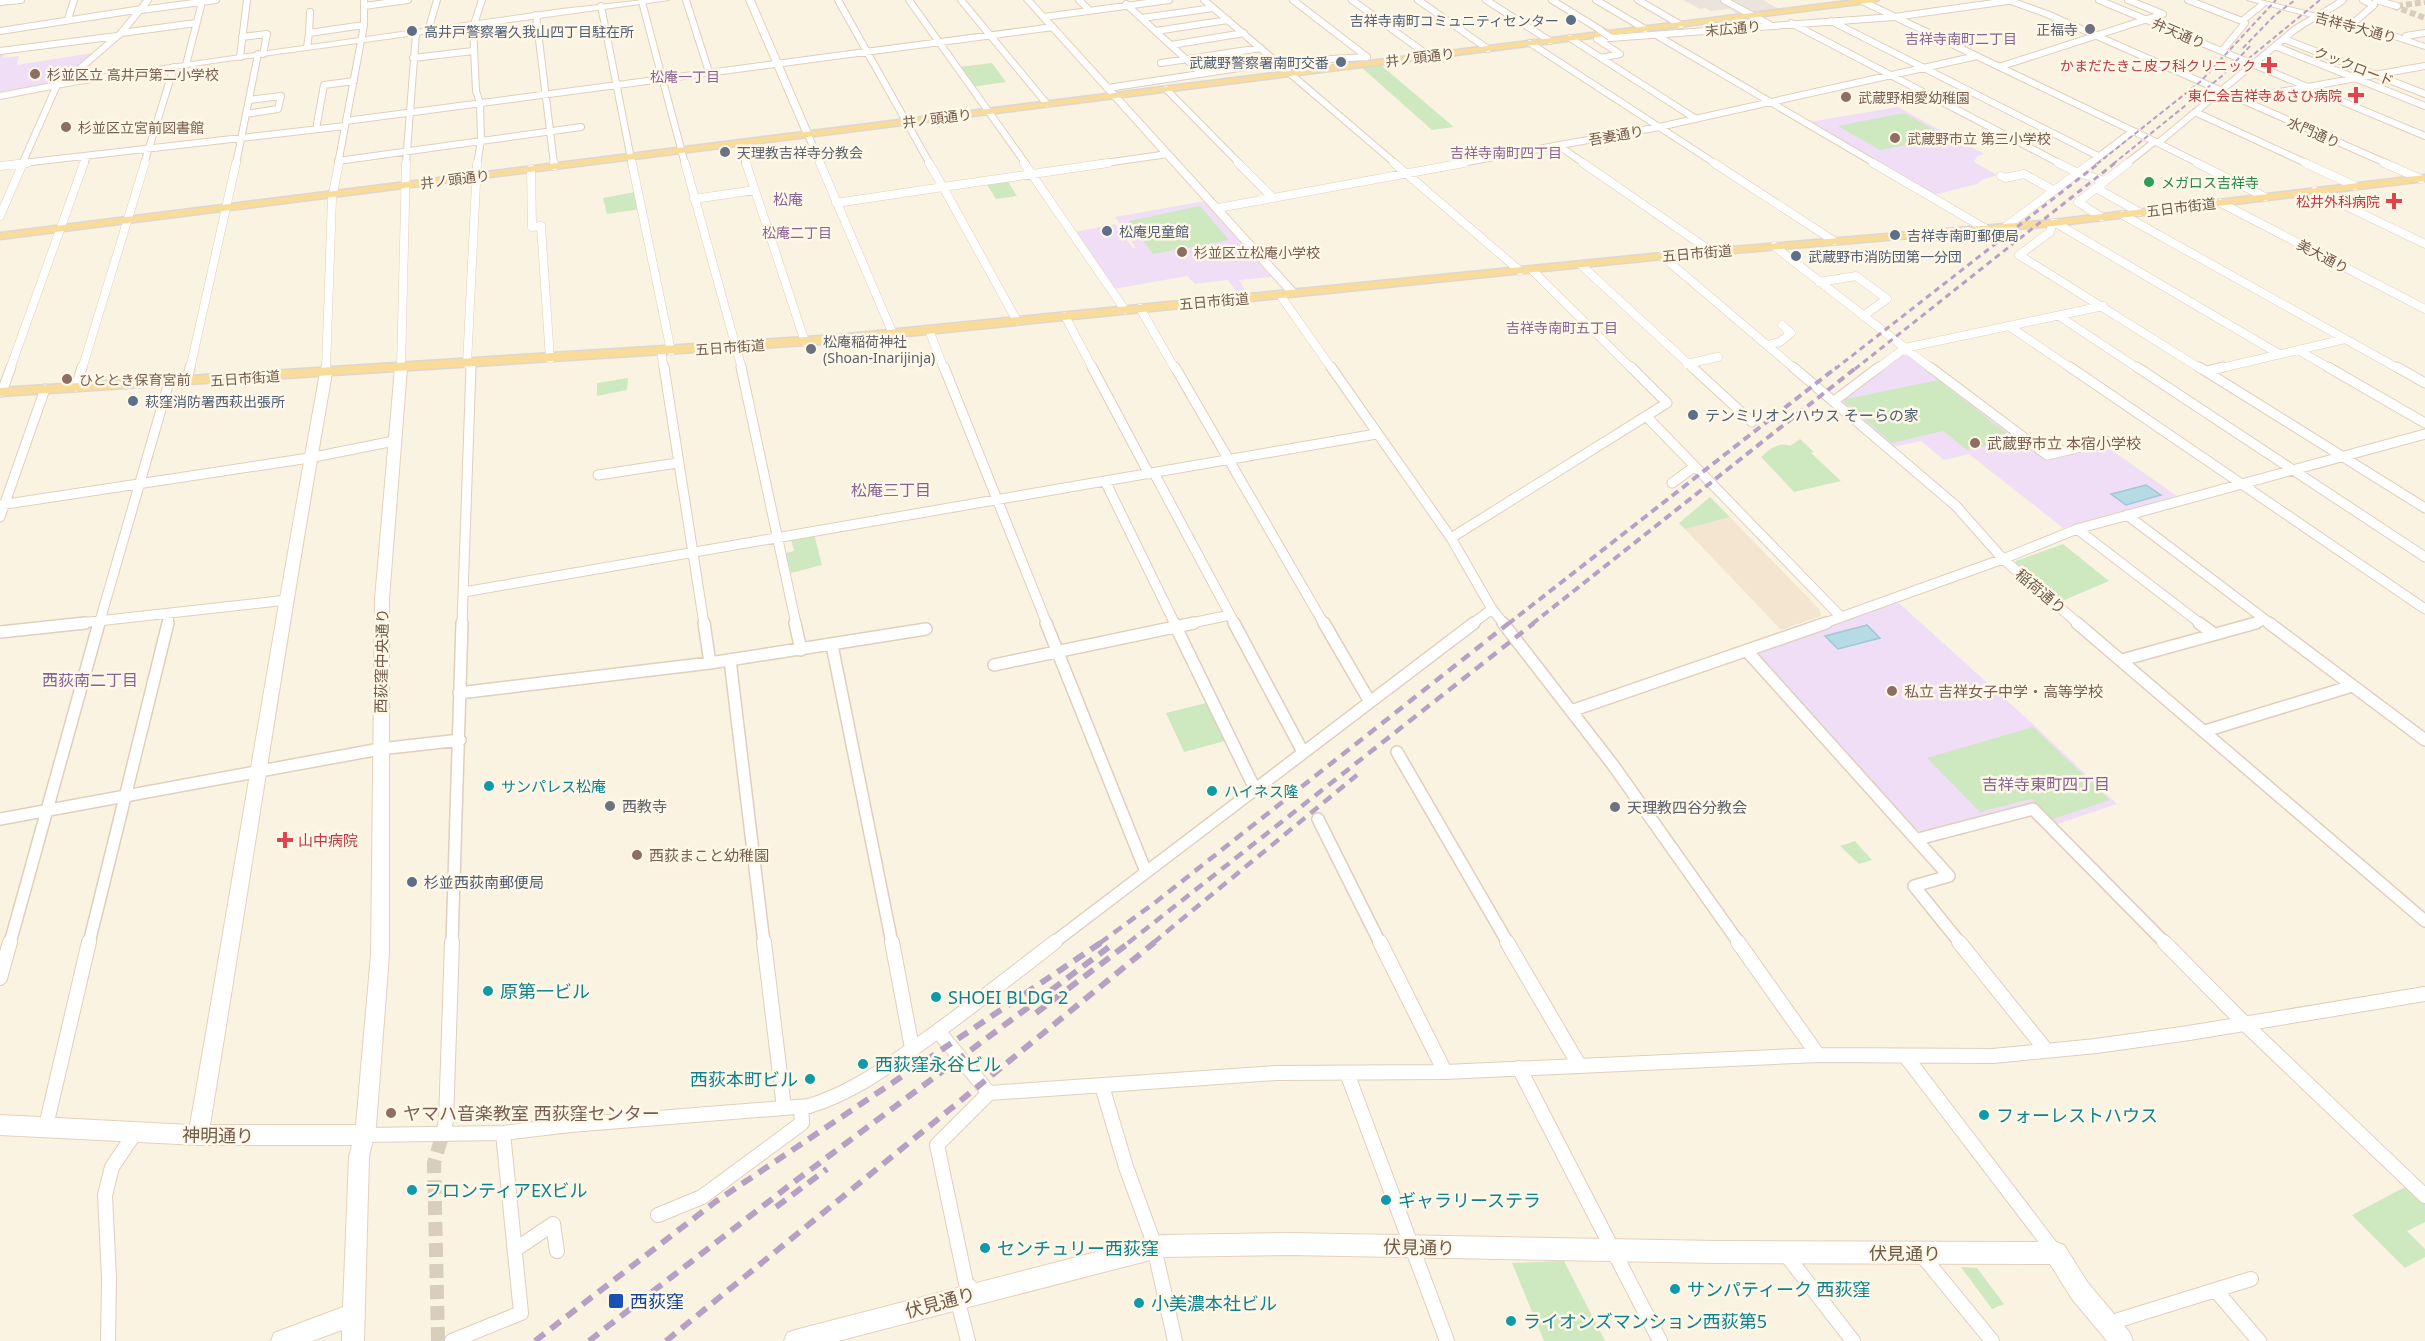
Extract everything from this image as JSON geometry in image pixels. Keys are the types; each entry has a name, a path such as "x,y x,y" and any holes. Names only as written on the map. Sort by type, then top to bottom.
{"main road":[{"name":"井ノ頭通り","path":"0,236 987,112 1111,92 1166,89 1875,0"},
{"name":"五日市街道","path":"1,392 806,342 1662,256 2055,223 2423,179"}],"street":[{"path":"0,2 21,0"},
{"path":"68,19 74,0"},
{"path":"0,216 60,84 119,35 148,0"},
{"path":"0,32 10,27 216,0"},
{"path":"240,57 247,0"},
{"path":"198,1136 260,770 281,624 326,373 333,194 364,25 364,3 408,0"},
{"path":"428,31 437,0"},
{"path":"439,1134 446,1121 455,813 460,740 459,693 464,592 475,176 481,141 473,25 482,0"},
{"path":"0,96 60,84 604,4 665,0"},
{"path":"686,0 710,72"},
{"path":"750,0 893,334"},
{"path":"837,0 1017,321"},
{"path":"909,0 1125,310"},
{"path":"961,0 1047,104"},
{"path":"1028,0 1294,294"},
{"path":"1079,0 1090,11"},
{"path":"1122,0 1201,73"},
{"path":"1044,17 1169,0"},
{"path":"1204,0 1407,174 1526,271 1666,404 1451,538"},
{"path":"1111,92 1201,73 1278,62 1366,57 1293,0"},
{"path":"1352,0 1429,56"},
{"path":"1418,0 1488,49"},
{"path":"1486,0 1550,41"},
{"path":"1552,0 1606,34"},
{"path":"1596,0 1645,29"},
{"path":"1638,0 1681,25"},
{"path":"1724,0 1771,25"},
{"path":"1894,17 2012,0"},
{"name":"水門通り","path":"2012,0 2423,179"},
{"name":"弁天通り","path":"2099,0 2425,136"},
{"path":"1999,67 2163,14 2128,0"},
{"path":"2188,0 2245,23 2222,51"},
{"name":"吉祥寺大通り","path":"2251,0 2406,36 2425,45"},
{"path":"2101,217 2078,202 2195,112 2307,21 2321,16 2343,0"},
{"path":"2353,23 2374,5 2363,0"},
{"path":"2376,0 2395,6"},
{"path":"186,65 196,23 206,1"},
{"path":"1861,1 2156,142 2265,197"},
{"path":"642,2 680,151 736,347 801,650"},
{"path":"2242,21 2263,2"},
{"path":"604,4 616,84 643,210 666,351 677,463 710,663"},
{"path":"1142,18 1213,8"},
{"path":"307,47 310,12"},
{"path":"536,15 554,166"},
{"name":"末広通り","path":"1597,39 1894,17"},
{"path":"1156,31 1228,20"},
{"path":"1831,21 2098,156"},
{"path":"0,51 196,23"},
{"path":"1791,23 2076,172 2105,181"},
{"name":"吉祥寺大通り","path":"2353,23 2425,45"},
{"path":"309,33 364,25"},
{"path":"0,166 316,129 409,112 1053,27"},
{"path":"401,368 404,320 405,152 416,33"},
{"path":"1171,45 1244,33"},
{"path":"2406,36 2425,33"},
{"path":"187,381 249,100 267,34 242,37"},
{"path":"1656,35 1986,229"},
{"path":"1584,36 1597,39 1620,54 1601,58"},
{"path":"1570,38 1696,119"},
{"name":"クックロード","path":"2284,39 2425,94"},
{"path":"1530,43 1834,241"},
{"path":"2275,46 2425,106"},
{"path":"1161,63 1261,48"},
{"path":"413,58 473,51"},
{"name":"吾妻通り","path":"1218,208 1659,127 1977,56"},
{"path":"2240,99 2425,66"},
{"path":"76,387 174,67"},
{"path":"316,129 324,85 354,81"},
{"path":"1166,89 1273,198"},
{"path":"246,114 278,109 280,96 249,100"},
{"path":"2195,112 2355,186"},
{"path":"338,161 581,127"},
{"path":"2004,228 2133,131"},
{"path":"740,143 806,342"},
{"path":"1559,146 1712,252"},
{"path":"836,203 1168,154"},
{"path":"1,392 87,156"},
{"path":"531,169 532,227 541,226 550,359"},
{"path":"2001,176 2005,178 2024,174 2053,190"},
{"path":"2096,188 2139,212"},
{"path":"694,199 755,190"},
{"path":"2315,191 2425,244"},
{"name":"美大通り","path":"2220,202 2425,309"},
{"path":"2123,214 2425,383"},
{"path":"2279,354 2055,223 2049,231 2019,255 2425,508"},
{"path":"1774,246 2047,455 2106,441"},
{"name":"稲荷通り","path":"1662,256 1963,512 2003,559 2425,921"},
{"path":"1581,265 1752,422"},
{"path":"1819,282 1856,276 1887,299 1863,316"},
{"path":"1280,295 1451,538 1492,609 1613,765 1818,1055"},
{"path":"1834,401 1905,348 2103,306"},
{"path":"1140,308 1370,702"},
{"path":"1065,316 1303,752"},
{"path":"2059,316 2425,558"},
{"path":"1767,345 1780,342 1791,333 1782,325"},
{"path":"2009,326 2425,609"},
{"path":"929,330 1146,872"},
{"path":"2207,371 2345,339"},
{"path":"2298,350 2425,423"},
{"path":"1687,364 1718,357"},
{"name":"西荻窪中央通り","path":"353,1341 359,1157 366,1126 380,955 382,598 401,368"},
{"path":"0,978 45,811 102,621 132,506 169,382"},
{"path":"0,517 45,389"},
{"path":"1646,416 1841,617"},
{"path":"464,592 1376,434"},
{"path":"1571,711 1747,651 2003,559 2077,529 2420,436 2425,442"},
{"path":"3,505 309,458 394,441"},
{"path":"597,475 677,463"},
{"path":"1672,483 1694,467"},
{"path":"1105,481 1255,789"},
{"path":"2127,515 2425,740"},
{"path":"2077,529 2214,634"},
{"path":"0,632 287,600"},
{"name":"神明通り","path":"0,1125 198,1136 503,1133 570,1125 801,1107 828,1101 848,1091 938,1031 1492,609"},
{"path":"46,1126 123,798 170,614"},
{"path":"994,665 1230,615"},
{"path":"2122,660 2265,620"},
{"path":"459,693 710,663 926,629"},
{"path":"832,645 860,772 912,1048"},
{"path":"1747,651 1949,876 1914,886 2046,1050"},
{"path":"730,660 784,1108"},
{"path":"2205,731 2352,686"},
{"path":"0,819 380,749 460,740"},
{"path":"1396,752 1579,1065"},
{"path":"1918,839 2033,808 2246,1025 2425,1196"},
{"path":"1318,819 1445,1072"},
{"path":"968,1341 966,1283 938,1145 989,1093 1276,1073 1445,1072 1818,1055 1993,1056 2096,1046 2246,1025 2425,994"},
{"path":"938,1031 989,1093"},
{"path":"1906,1057 2056,1253 2080,1291 2122,1341"},
{"path":"1519,1068 1660,1341"},
{"path":"1347,1073 1447,1341"},
{"path":"1102,1086 1126,1167 1152,1238 1175,1341"},
{"path":"658,1215 702,1197 802,1123 801,1107"},
{"path":"108,1341 109,1278 105,1195 112,1167 135,1133"},
{"path":"452,1341 521,1313 503,1133"},
{"path":"516,1249 554,1224 557,1251"},
{"name":"伏見通り","path":"795,1341 850,1334 967,1295 1162,1246 1291,1244 1920,1254 2056,1253"},
{"path":"1784,1252 1853,1341"},
{"path":"1920,1254 1992,1341"},
{"path":"2106,1324 2153,1308 2217,1292 2251,1279"},
{"path":"2217,1292 2259,1341"},
{"path":"282,1341 354,1314"}],"shaded area":[{"path":"1683,0 1763,0 1779,9 1738,14 1729,9 1711,11 1705,8 1700,9"},
{"name":"杉並区立 高井戸第二小学校","path":"4,52 3,58 19,56 17,65 92,53 60,83 0,94 0,53"},
{"name":"武蔵野市立 第三小学校","path":"1898,107 1984,154 1977,156 1974,162 1997,175 1977,184 1934,195 1809,122"},
{"name":"杉並区立松庵小学校","path":"1205,201 1271,277 1239,280 1247,293 1238,294 1228,280 1195,284 1187,276 1114,289 1075,232 1115,224 1133,248 1136,248 1115,217"},
{"name":"武蔵野市立 本宿小学校","path":"1902,355 1909,356 2047,458 2104,445 2177,496 2063,528 1969,454 1944,460 1921,441 1893,447 1840,401"},
{"path":"1730,517 1820,610 1821,616 1781,630 1685,529"},
{"name":"私立 吉祥女子中学・高等学校","path":"1895,603 1900,604 2034,725 2117,804 2054,825 2032,803 1925,832 1916,829 1756,656 1757,652"}],"green space":[{"path":"992,63 1006,82 972,87 959,67"},
{"path":"1381,65 1454,127 1432,130 1361,67"},
{"path":"1904,113 1947,137 1880,150 1838,126"},
{"path":"1007,180 1017,196 996,199 986,183"},
{"path":"635,192 640,209 607,214 603,198"},
{"path":"1200,206 1229,240 1153,254 1129,221"},
{"path":"628,378 627,390 597,396 597,383"},
{"path":"1938,380 2014,439 1967,450 1943,431 1892,443 1842,400"},
{"path":"1800,439 1814,452 1811,453 1841,481 1794,492 1761,457 1774,447 1782,444 1790,446"},
{"path":"1710,497 1730,517 1685,529 1679,523"},
{"path":"814,534 822,565 791,573 786,553 794,551 791,539"},
{"path":"2063,544 2109,581 2060,602 2016,564 2016,561"},
{"path":"1206,703 1225,741 1184,752 1166,713"},
{"path":"2033,727 2110,800 2053,819 2031,799 1980,812 1927,758"},
{"path":"1855,841 1872,860 1859,864 1840,846"},
{"path":"2407,1186 2425,1203 2425,1222 2407,1231 2425,1249 2425,1257 2405,1268 2352,1215"},
{"path":"1564,1261 1605,1341 1544,1341 1512,1263"},
{"path":"1961,1267 1977,1268 2004,1304 1992,1309"}],"water":[{"path":"2146,485 2161,495 2126,505 2111,494"},
{"path":"1867,625 1880,638 1838,649 1825,636"}],"tunnel":[{"path":"2397,6 2425,2"},
{"path":"2393,6 2425,18"},
{"path":"438,1341 434,1163 443,1133"}],"railway":[{"path":"2097,164 2200,82 2276,0"},
{"path":"2243,48 2274,16 2295,0"},
{"path":"2248,59 2320,0"},
{"path":"2113,164 2222,76 2251,45"},
{"path":"1835,369 2099,163"},
{"path":"1855,369 2115,163"},
{"path":"1508,624 1837,367"},
{"path":"1532,624 1857,367"},
{"path":"1100,943 1157,901 1509,623"},
{"path":"1128,943 1534,623"},
{"path":"1153,943 1357,775"},
{"path":"535,1341 715,1202 1102,942"},
{"path":"1036,1013 1130,942"},
{"path":"666,1341 1155,942"},
{"path":"589,1341 790,1185 1113,944"},
{"path":"776,1207 827,1169"}],"place":[{"name":"吉祥寺南町コミュニティセンター","path":"1571,20"},
{"name":"正福寺","path":"2090,29"},
{"name":"高井戸警察署久我山四丁目駐在所","path":"412,31"},
{"name":"武蔵野警察署南町交番","path":"1341,62"},
{"name":"かまだたきこ皮フ科クリニック","path":"2269,65"},
{"name":"杉並区立 高井戸第二小学校","path":"35,74"},
{"name":"東仁会吉祥寺あさひ病院","path":"2356,95"},
{"name":"武蔵野相愛幼稚園","path":"1846,97"},
{"name":"杉並区立宮前図書館","path":"66,127"},
{"name":"武蔵野市立 第三小学校","path":"1895,138"},
{"name":"天理教吉祥寺分教会","path":"725,152"},
{"name":"メガロス吉祥寺","path":"2149,182"},
{"name":"松井外科病院","path":"2394,201"},
{"name":"松庵児童館","path":"1107,231"},
{"name":"吉祥寺南町郵便局","path":"1895,235"},
{"name":"杉並区立松庵小学校","path":"1182,252"},
{"name":"武蔵野市消防団第一分団","path":"1796,256"},
{"name":"松庵稲荷神社 (Shoan-Inarijinja)","path":"811,349"},
{"name":"ひととき保育宮前","path":"67,379"},
{"name":"萩窪消防署西萩出張所","path":"133,401"},
{"name":"テンミリオンハウス そーらの家","path":"1693,415"},
{"name":"武蔵野市立 本宿小学校","path":"1975,443"},
{"name":"私立 吉祥女子中学・高等学校","path":"1892,691"},
{"name":"サンパレス松庵","path":"489,786"},
{"name":"ハイネス隆","path":"1212,791"},
{"name":"西教寺","path":"610,806"},
{"name":"天理教四谷分教会","path":"1615,807"},
{"name":"山中病院","path":"285,840"},
{"name":"西荻まこと幼稚園","path":"637,855"},
{"name":"杉並西荻南郵便局","path":"412,882"},
{"name":"原第一ビル","path":"488,991"},
{"name":"SHOEI BLDG 2","path":"936,997"},
{"name":"西荻窪永谷ビル","path":"863,1064"},
{"name":"西荻本町ビル","path":"810,1079"},
{"name":"ヤマハ音楽教室 西荻窪センター","path":"391,1113"},
{"name":"フォーレストハウス","path":"1984,1115"},
{"name":"フロンティアEXビル","path":"412,1190"},
{"name":"ギャラリーステラ","path":"1386,1200"},
{"name":"センチュリー西荻窪","path":"985,1248"},
{"name":"サンパティーク 西荻窪","path":"1675,1289"},
{"name":"西荻窪","path":"616,1301"},
{"name":"小美濃本社ビル","path":"1139,1303"},
{"name":"ライオンズマンション西荻第5","path":"1511,1321"}],"district":[{"name":"吉祥寺南町二丁目","path":"1961,38"},
{"name":"松庵一丁目","path":"685,76"},
{"name":"吉祥寺南町四丁目","path":"1506,152"},
{"name":"松庵","path":"788,199"},
{"name":"松庵二丁目","path":"797,232"},
{"name":"吉祥寺南町五丁目","path":"1562,327"},
{"name":"松庵三丁目","path":"891,490"},
{"name":"西荻南二丁目","path":"90,680"},
{"name":"吉祥寺東町四丁目","path":"2046,784"}]}
